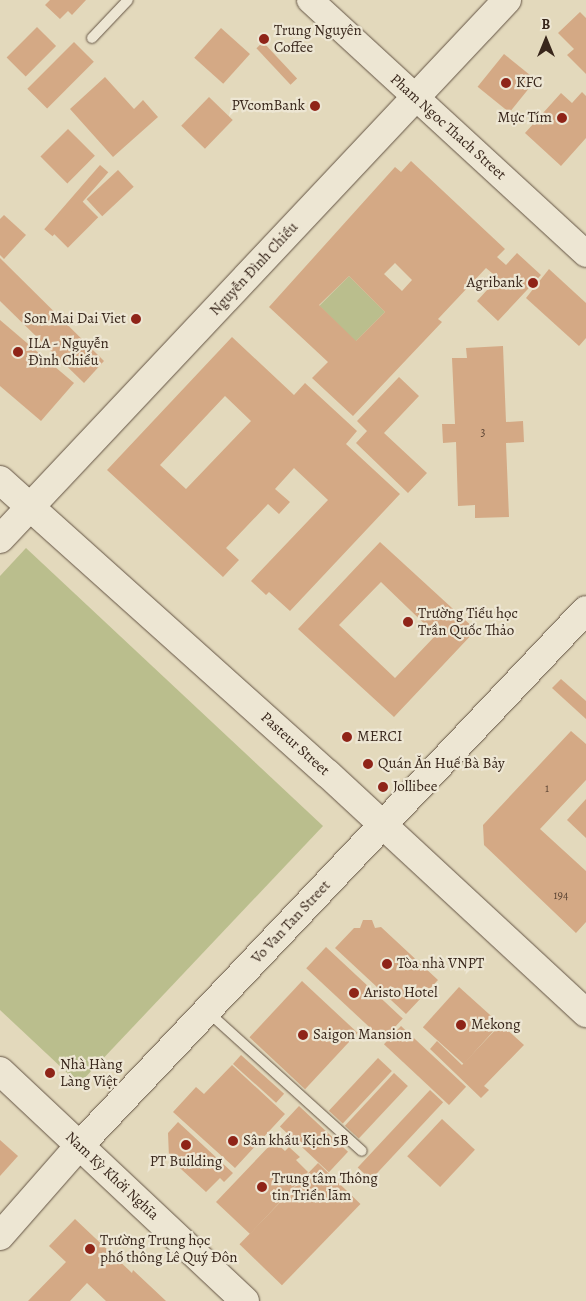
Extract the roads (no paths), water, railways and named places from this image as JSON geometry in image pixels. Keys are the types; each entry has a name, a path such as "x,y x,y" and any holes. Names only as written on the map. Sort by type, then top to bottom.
{"main road":[{"name":"Nguyễn Đình Chiểu","path":"0,539 508,0"},
{"name":"Pasteur Street","path":"0,480 382,825 586,1013"},
{"name":"Vo Van Tan Street","path":"0,1236 80,1146 586,610"},
{"name":"Nam Kỳ Khởi Nghĩa","path":"0,1071 245,1301"}],"street":[{"name":"Pham Ngoc Thach Street","path":"310,0 586,254"}],"lane":[{"path":"92,38 128,0"},
{"path":"207,1011 362,1151"}],"place":[{"name":"Trung Nguyên Coffee","path":"264,39"},
{"name":"KFC","path":"506,83"},
{"name":"PVcomBank","path":"315,106"},
{"name":"Mực Tím","path":"562,118"},
{"name":"Agribank","path":"533,283"},
{"name":"Son Mai Dai Viet","path":"136,319"},
{"name":"ILA - Nguyễn Đình Chiểu","path":"18,352"},
{"name":"Trường Tiểu học Trần Quốc Thảo","path":"408,622"},
{"name":"MERCI","path":"347,737"},
{"name":"Quán Ăn Huế Bà Bảy","path":"368,764"},
{"name":"Jollibee","path":"383,787"},
{"name":"Tòa nhà VNPT","path":"387,964"},
{"name":"Aristo Hotel","path":"354,993"},
{"name":"Mekong","path":"461,1025"},
{"name":"Saigon Mansion","path":"303,1035"},
{"name":"Nhà Hàng Làng Việt","path":"50,1073"},
{"name":"Sân khấu Kịch 5B","path":"233,1141"},
{"name":"PT Building","path":"186,1145"},
{"name":"Trung tâm Thông tin Triển lãm","path":"262,1187"},
{"name":"Trường Trung học phổ thông Lê Quý Đôn","path":"90,1249"}]}
